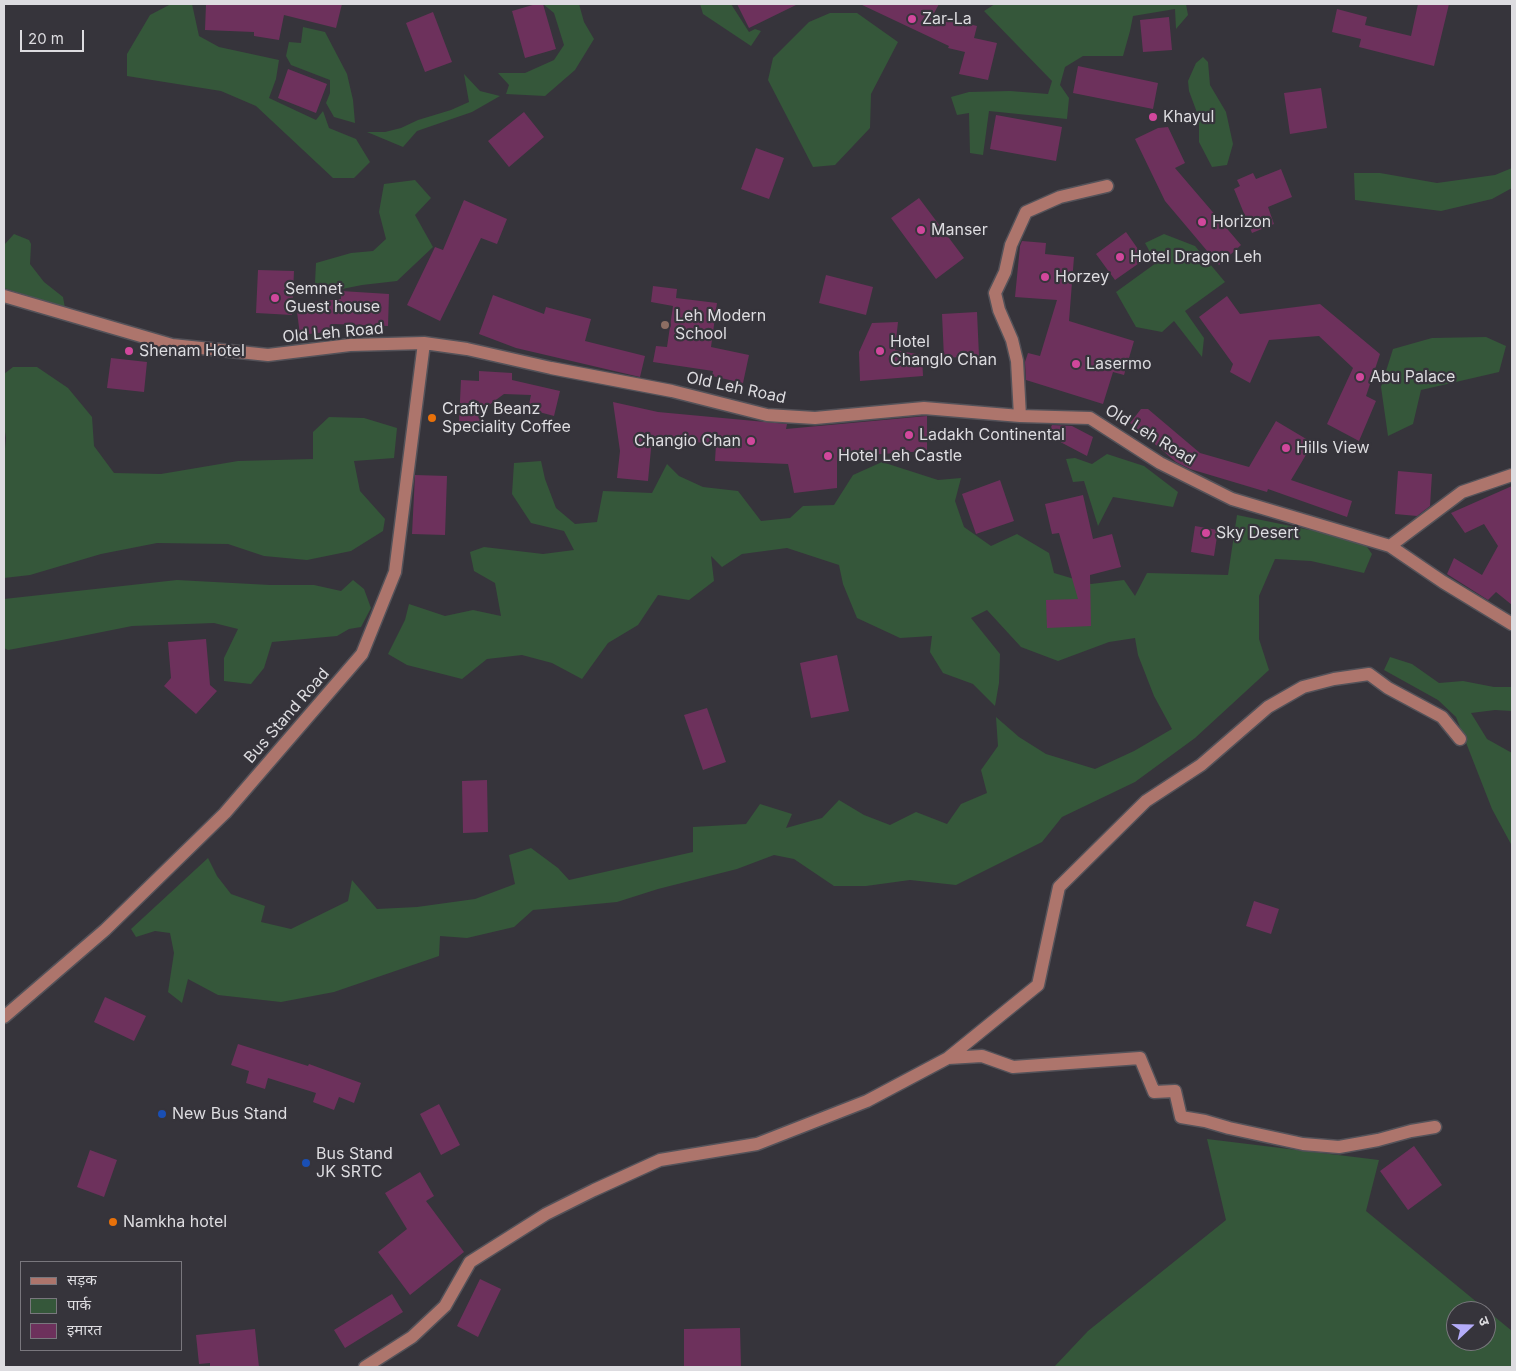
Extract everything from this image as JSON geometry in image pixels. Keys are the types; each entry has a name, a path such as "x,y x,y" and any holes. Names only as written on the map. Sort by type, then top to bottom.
{"street":[{"path":"1020,416 1017,361 1012,340 999,310 995,293 1005,272 1011,245 1026,212 1060,197 1107,186"},
{"name":"Old Leh Road","path":"4,296 172,345 268,355 350,345 424,343 468,349 551,368 672,391 767,415 815,418 924,408 1020,416 1090,418 1160,463 1232,499 1390,546 1443,582 1512,624"},
{"name":"Bus Stand Road","path":"4,1018 105,930 225,813 362,654 396,572 424,343"},
{"path":"1390,546 1462,492 1512,475"},
{"path":"365,1367 412,1337 445,1306 470,1262 546,1214 660,1160 757,1144 867,1101 948,1058 1038,986 1059,887 1146,801 1201,765 1268,707 1303,688 1334,679 1369,674 1388,688 1442,717 1460,739"},
{"path":"948,1058 982,1056 1013,1067 1140,1058 1154,1092 1175,1091 1181,1117 1303,1144 1339,1148 1411,1131 1435,1128"}],"green space":[{"path":"171,4 192,4 199,36 219,47 279,60 276,79 269,98 316,120 323,111 329,128 356,139 370,162 354,178 333,178 256,106 221,91 127,76 127,54 150,15"},
{"path":"543,4 579,4 584,22 594,39 575,70 545,96 506,94 509,85 498,73 525,73 554,60 564,45 554,13"},
{"path":"700,4 731,4 749,32 755,29 761,31 751,46 703,14"},
{"path":"995,4 1186,4 1188,15 1176,29 1175,9 1133,16 1123,56 1083,56 1065,67 1060,85 1069,98 1067,119 989,111 983,155 970,153 969,113 957,115 951,97 969,92 1010,91 1048,94 1052,81 984,11"},
{"path":"830,13 857,13 898,42 871,94 870,128 835,165 813,167 768,80 773,58 809,22"},
{"path":"303,27 325,32 347,74 353,100 355,123 334,117 326,103 330,93 330,80 291,65 286,56 289,42 301,43"},
{"path":"1203,57 1208,62 1210,85 1226,112 1233,144 1227,165 1212,167 1199,142 1199,118 1189,91 1188,81 1196,63"},
{"path":"464,74 480,91 500,96 472,112 417,131 403,147 367,132 385,132 401,128 469,102"},
{"path":"1512,168 1512,188 1492,199 1441,211 1355,200 1354,173 1380,173 1437,183 1495,175"},
{"path":"415,180 431,198 415,215 433,247 397,281 332,291 315,283 316,263 351,253 373,251 386,239 379,212 384,184"},
{"path":"14,234 29,240 31,244 30,264 44,282 63,297 65,308 4,288 4,245"},
{"path":"1164,234 1195,246 1225,282 1185,311 1204,338 1202,357 1174,321 1162,332 1136,327 1116,292 1156,263 1145,243"},
{"path":"1486,337 1506,346 1499,372 1421,390 1413,424 1388,436 1381,387 1393,349 1432,338"},
{"path":"13,367 37,367 68,388 92,417 94,446 114,473 161,474 238,461 313,459 313,432 329,417 364,418 397,428 394,458 354,461 360,491 385,519 383,531 351,551 307,560 264,556 228,544 157,543 101,554 30,575 4,578 4,458 6,438 4,426 4,374"},
{"path":"1107,454 1144,466 1178,492 1173,507 1113,497 1098,526 1084,481 1073,482 1066,459 1075,458 1092,464"},
{"path":"541,461 545,479 556,508 575,524 597,522 603,491 652,493 667,464 679,476 703,487 738,491 761,521 790,518 803,506 834,505 853,475 882,462 938,480 961,478 955,501 964,527 991,546 1017,534 1049,553 1054,573 1091,584 1124,580 1135,596 1147,573 1228,575 1237,515 1310,530 1353,527 1372,554 1364,573 1311,561 1275,559 1259,596 1259,639 1269,670 1195,738 1135,782 1062,817 1042,842 956,885 910,880 866,886 834,886 794,859 774,855 737,869 658,889 617,902 533,910 514,927 467,938 440,936 439,956 334,992 281,1002 218,995 188,979 182,1003 168,992 174,953 170,933 155,931 136,937 131,929 208,858 217,876 231,894 265,906 261,922 291,929 348,901 352,880 377,909 417,907 475,899 515,884 509,855 531,848 558,868 569,880 693,852 693,827 746,824 760,804 792,814 786,828 822,818 839,800 864,815 890,825 916,812 947,824 961,804 987,793 981,770 998,746 996,717 1019,737 1046,754 1095,769 1134,751 1172,729 1154,696 1138,655 1135,638 1109,642 1058,661 1021,647 987,610 971,618 1000,654 999,683 995,706 973,684 943,673 930,652 932,636 900,638 857,618 843,584 839,565 787,548 742,554 722,567 711,556 714,581 689,600 658,595 638,625 608,643 582,679 552,663 522,655 487,659 462,679 407,665 388,654 405,620 409,604 445,616 473,610 501,616 495,583 474,571 470,552 484,547 543,554 574,550 564,531 531,523 512,494 514,463"},
{"path":"177,580 270,585 314,585 341,591 353,580 364,589 371,608 361,627 349,629 337,636 272,642 264,668 251,684 224,681 224,658 238,629 214,623 132,626 8,650 4,648 4,599"},
{"path":"1390,657 1412,664 1439,683 1463,681 1494,687 1512,687 1512,711 1495,710 1471,713 1487,739 1512,753 1512,846 1492,809 1456,717 1438,700 1384,670"},
{"path":"1207,1139 1379,1160 1366,1211 1476,1301 1446,1301 1446,1351 1496,1351 1496,1318 1512,1331 1512,1367 1054,1367 1088,1331 1226,1220"}],"building":[{"path":"206,4 342,4 336,28 284,15 279,40 254,36 254,32 205,30"},
{"path":"536,4 543,4 556,49 525,58 512,11"},
{"path":"737,4 798,4 749,28"},
{"path":"860,4 939,4 933,15 977,26 974,38 997,43 988,80 959,74 965,52 948,48 949,46"},
{"path":"1418,4 1449,4 1434,66 1359,47 1361,39 1332,32 1337,9 1367,17 1365,25 1411,36"},
{"path":"433,12 452,62 425,72 406,23"},
{"path":"1169,17 1172,50 1143,52 1140,20"},
{"path":"1078,66 1158,83 1153,109 1073,93"},
{"path":"288,69 327,84 316,113 278,98"},
{"path":"1321,88 1327,128 1290,134 1284,93"},
{"path":"524,112 544,137 509,167 488,141"},
{"path":"996,115 1062,127 1056,161 990,149"},
{"path":"1168,127 1185,163 1175,168 1241,245 1219,265 1165,201 1135,139 1158,128"},
{"path":"756,148 784,158 769,199 741,189"},
{"path":"1281,169 1292,197 1268,207 1274,224 1252,233 1234,189 1240,186 1237,180 1253,173 1256,179"},
{"name":"Manser","path":"919,198 964,258 936,279 891,218"},
{"path":"464,200 507,219 497,244 481,238 440,321 407,305 435,247 443,250"},
{"path":"1126,232 1145,259 1115,280 1096,254"},
{"name":"Lasermo","path":"1022,241 1046,243 1045,254 1074,257 1069,321 1134,341 1124,375 1113,372 1103,404 1026,380 1025,362 1028,353 1040,356 1057,300 1015,297"},
{"name":"Semnet Guest house","path":"258,270 294,271 292,315 256,313"},
{"path":"826,275 873,287 866,315 819,303"},
{"path":"653,286 677,289 676,298 717,303 711,347 749,355 743,383 712,376 713,371 653,362 656,346 667,347 673,306 651,302"},
{"path":"341,291 389,294 388,326 334,324 335,331 300,335 296,304 341,299"},
{"path":"493,295 544,314 546,307 591,319 585,341 645,356 640,377 516,348 479,334"},
{"name":"Abu Palace","path":"1227,296 1240,314 1320,304 1380,354 1366,396 1376,401 1359,441 1327,424 1353,368 1319,336 1269,340 1250,383 1230,372 1233,364 1199,317"},
{"path":"977,312 979,356 944,358 942,314"},
{"name":"Hotel Changlo Chan","path":"898,322 895,350 922,355 923,376 860,381 859,352 872,323"},
{"path":"111,358 147,362 144,392 107,388"},
{"path":"479,371 512,373 512,380 560,391 554,416 528,409 531,395 504,394 482,410 481,422 459,421 461,380 479,381"},
{"path":"613,402 658,412 787,424 786,429 927,416 927,451 837,457 837,488 794,493 788,464 715,461 716,444 652,438 648,481 617,478 620,451"},
{"path":"1141,409 1148,409 1200,453 1249,467 1276,421 1313,443 1291,480 1352,501 1347,517 1268,489 1267,492 1190,469 1176,462 1130,423"},
{"path":"1052,425 1072,426 1093,437 1087,456 1047,435"},
{"path":"1398,471 1432,474 1430,506 1417,516 1395,514"},
{"path":"415,475 447,476 445,535 412,534"},
{"path":"1000,480 1014,521 976,534 962,494"},
{"path":"1512,486 1512,605 1496,592 1488,600 1447,574 1454,558 1482,575 1498,546 1484,524 1465,533 1451,513"},
{"path":"1083,495 1093,539 1112,534 1121,567 1090,575 1091,626 1047,628 1046,600 1078,599 1059,533 1052,534 1045,504"},
{"path":"1195,526 1218,530 1214,556 1191,552"},
{"path":"206,639 210,685 217,691 196,714 164,686 171,678 168,642"},
{"path":"837,655 849,711 811,718 800,663"},
{"path":"707,708 726,762 703,770 684,715"},
{"path":"487,780 488,832 463,833 462,781"},
{"path":"1254,901 1279,909 1271,934 1246,926"},
{"path":"105,997 146,1016 134,1041 94,1022"},
{"path":"238,1044 308,1066 309,1064 361,1083 354,1103 339,1097 334,1110 313,1102 316,1093 268,1078 265,1089 246,1083 249,1071 231,1065"},
{"path":"439,1104 460,1145 441,1155 420,1114"},
{"path":"1414,1146 1442,1185 1408,1210 1380,1171"},
{"path":"90,1150 117,1160 104,1197 77,1187"},
{"path":"420,1172 434,1196 426,1201 464,1252 410,1295 378,1252 407,1229 385,1193"},
{"path":"480,1279 501,1289 478,1337 457,1326"},
{"path":"392,1294 403,1312 345,1348 334,1330"},
{"path":"740,1328 741,1367 684,1367 684,1329"},
{"path":"255,1329 259,1367 210,1367 210,1363 199,1364 196,1335"}],"place":[{"name":"Zar-La","path":"912,19"},
{"name":"Khayul","path":"1153,117"},
{"name":"Horizon","path":"1202,222"},
{"name":"Manser","path":"921,230"},
{"name":"Hotel Dragon Leh","path":"1120,257"},
{"name":"Horzey","path":"1045,277"},
{"name":"Semnet Guest house","path":"275,298"},
{"name":"Leh Modern School","path":"665,325"},
{"name":"Shenam Hotel","path":"129,351"},
{"name":"Hotel Changlo Chan","path":"880,351"},
{"name":"Lasermo","path":"1076,364"},
{"name":"Abu Palace","path":"1360,377"},
{"name":"Crafty Beanz Speciality Coffee","path":"432,418"},
{"name":"Ladakh Continental","path":"909,435"},
{"name":"Changio Chan","path":"751,441"},
{"name":"Hills View","path":"1286,448"},
{"name":"Hotel Leh Castle","path":"828,456"},
{"name":"Sky Desert","path":"1206,533"},
{"name":"New Bus Stand","path":"162,1114"},
{"name":"Bus Stand JK SRTC","path":"306,1163"},
{"name":"Namkha hotel","path":"113,1222"}]}
